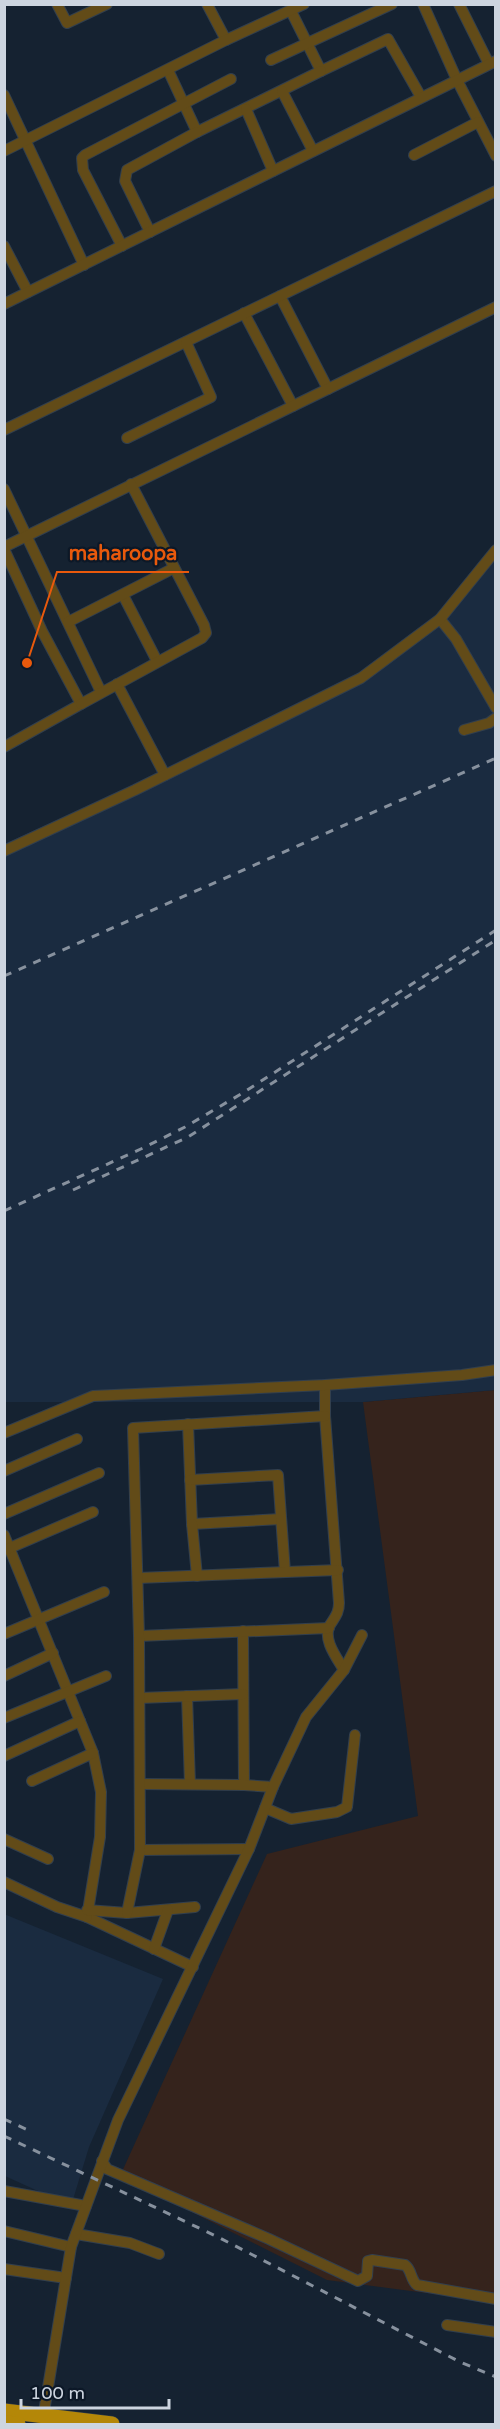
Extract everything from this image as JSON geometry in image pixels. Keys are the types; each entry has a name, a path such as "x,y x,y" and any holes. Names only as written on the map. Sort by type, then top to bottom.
{"highway":[{"path":"4,2411 43,2420 112,2424"},
{"path":"4,2423 18,2424"}],"street":[{"path":"57,4 67,23 106,4"},
{"path":"207,4 226,40"},
{"path":"4,151 226,40 304,4"},
{"path":"271,60 392,4"},
{"path":"423,4 457,80 495,156"},
{"path":"4,304 492,62 459,4"},
{"path":"291,11 321,71"},
{"path":"150,232 125,181 127,170 197,132 388,39 421,97"},
{"path":"168,70 197,132"},
{"path":"122,246 83,170 82,158 231,79"},
{"path":"282,91 313,152"},
{"path":"4,95 84,265"},
{"path":"246,109 273,171"},
{"path":"414,155 478,122"},
{"path":"4,430 495,191"},
{"path":"4,246 28,292"},
{"path":"280,296 328,389"},
{"path":"81,704 42,631 4,548 130,484 495,307"},
{"path":"244,314 293,406"},
{"path":"127,438 211,397 186,342"},
{"path":"4,747 202,638 206,633 130,484"},
{"path":"4,489 101,692"},
{"path":"4,851 165,775 361,678 440,619 495,550"},
{"path":"68,622 174,568"},
{"path":"123,595 157,661"},
{"path":"440,619 456,639 495,708"},
{"path":"117,684 165,775"},
{"path":"464,730 489,723 495,718"},
{"path":"4,1433 93,1396 325,1385 462,1375 495,1370"},
{"path":"325,1385 325,1416 338,1570 339,1612 328,1628 328,1640 344,1670"},
{"path":"127,1913 140,1850 139,1636 133,1428 325,1416"},
{"path":"188,1424 192,1524 197,1576"},
{"path":"4,1471 77,1439"},
{"path":"4,1514 99,1473"},
{"path":"190,1480 278,1475 285,1572"},
{"path":"7,1550 93,1512"},
{"path":"192,1524 281,1519"},
{"path":"4,1535 7,1550 53,1653 93,1753 101,1792 100,1837 87,1914"},
{"path":"138,1578 338,1570"},
{"path":"4,1634 104,1592"},
{"path":"139,1636 328,1628"},
{"path":"243,1631 244,1785"},
{"path":"43,2420 71,2247 127,2098 249,1849 273,1787 306,1717 344,1670 362,1635"},
{"path":"4,1676 53,1653"},
{"path":"4,1718 106,1676"},
{"path":"140,1698 243,1694"},
{"path":"187,1696 190,1784"},
{"path":"4,1756 80,1721"},
{"path":"265,1808 291,1819 337,1812 347,1807 355,1735"},
{"path":"32,1781 93,1753"},
{"path":"140,1784 273,1787"},
{"path":"4,1839 48,1859"},
{"path":"140,1850 249,1849"},
{"path":"4,1882 57,1907 87,1914 193,1966"},
{"path":"87,1914 195,1907"},
{"path":"154,1948 168,1910"},
{"path":"102,2161 107,2169 269,2239 358,2281 367,2276 368,2261 372,2260 405,2265 417,2285 495,2299"},
{"path":"4,2191 86,2206"},
{"path":"4,2231 71,2247"},
{"path":"76,2234 129,2243 159,2254"},
{"path":"4,2269 66,2278"},
{"path":"447,2325 495,2332"}],"shaded area":[{"path":"495,545 495,1390 363,1402 5,1402 4,844 340,693 451,604"},
{"path":"495,1390 495,2302 327,2280 120,2176 267,1854 418,1816 363,1402"},
{"path":"4,1914 163,1979 89,2147 71,2206 5,2176"}],"railway":[{"path":"4,976 496,758"},
{"path":"4,1211 185,1127 241,1094 496,930"},
{"path":"73,1190 188,1137 496,940"},
{"path":"4,2119 30,2131"},
{"path":"4,2136 218,2237 460,2362 496,2377"}],"place":[{"name":"maharoopa","path":"27,663"}]}
